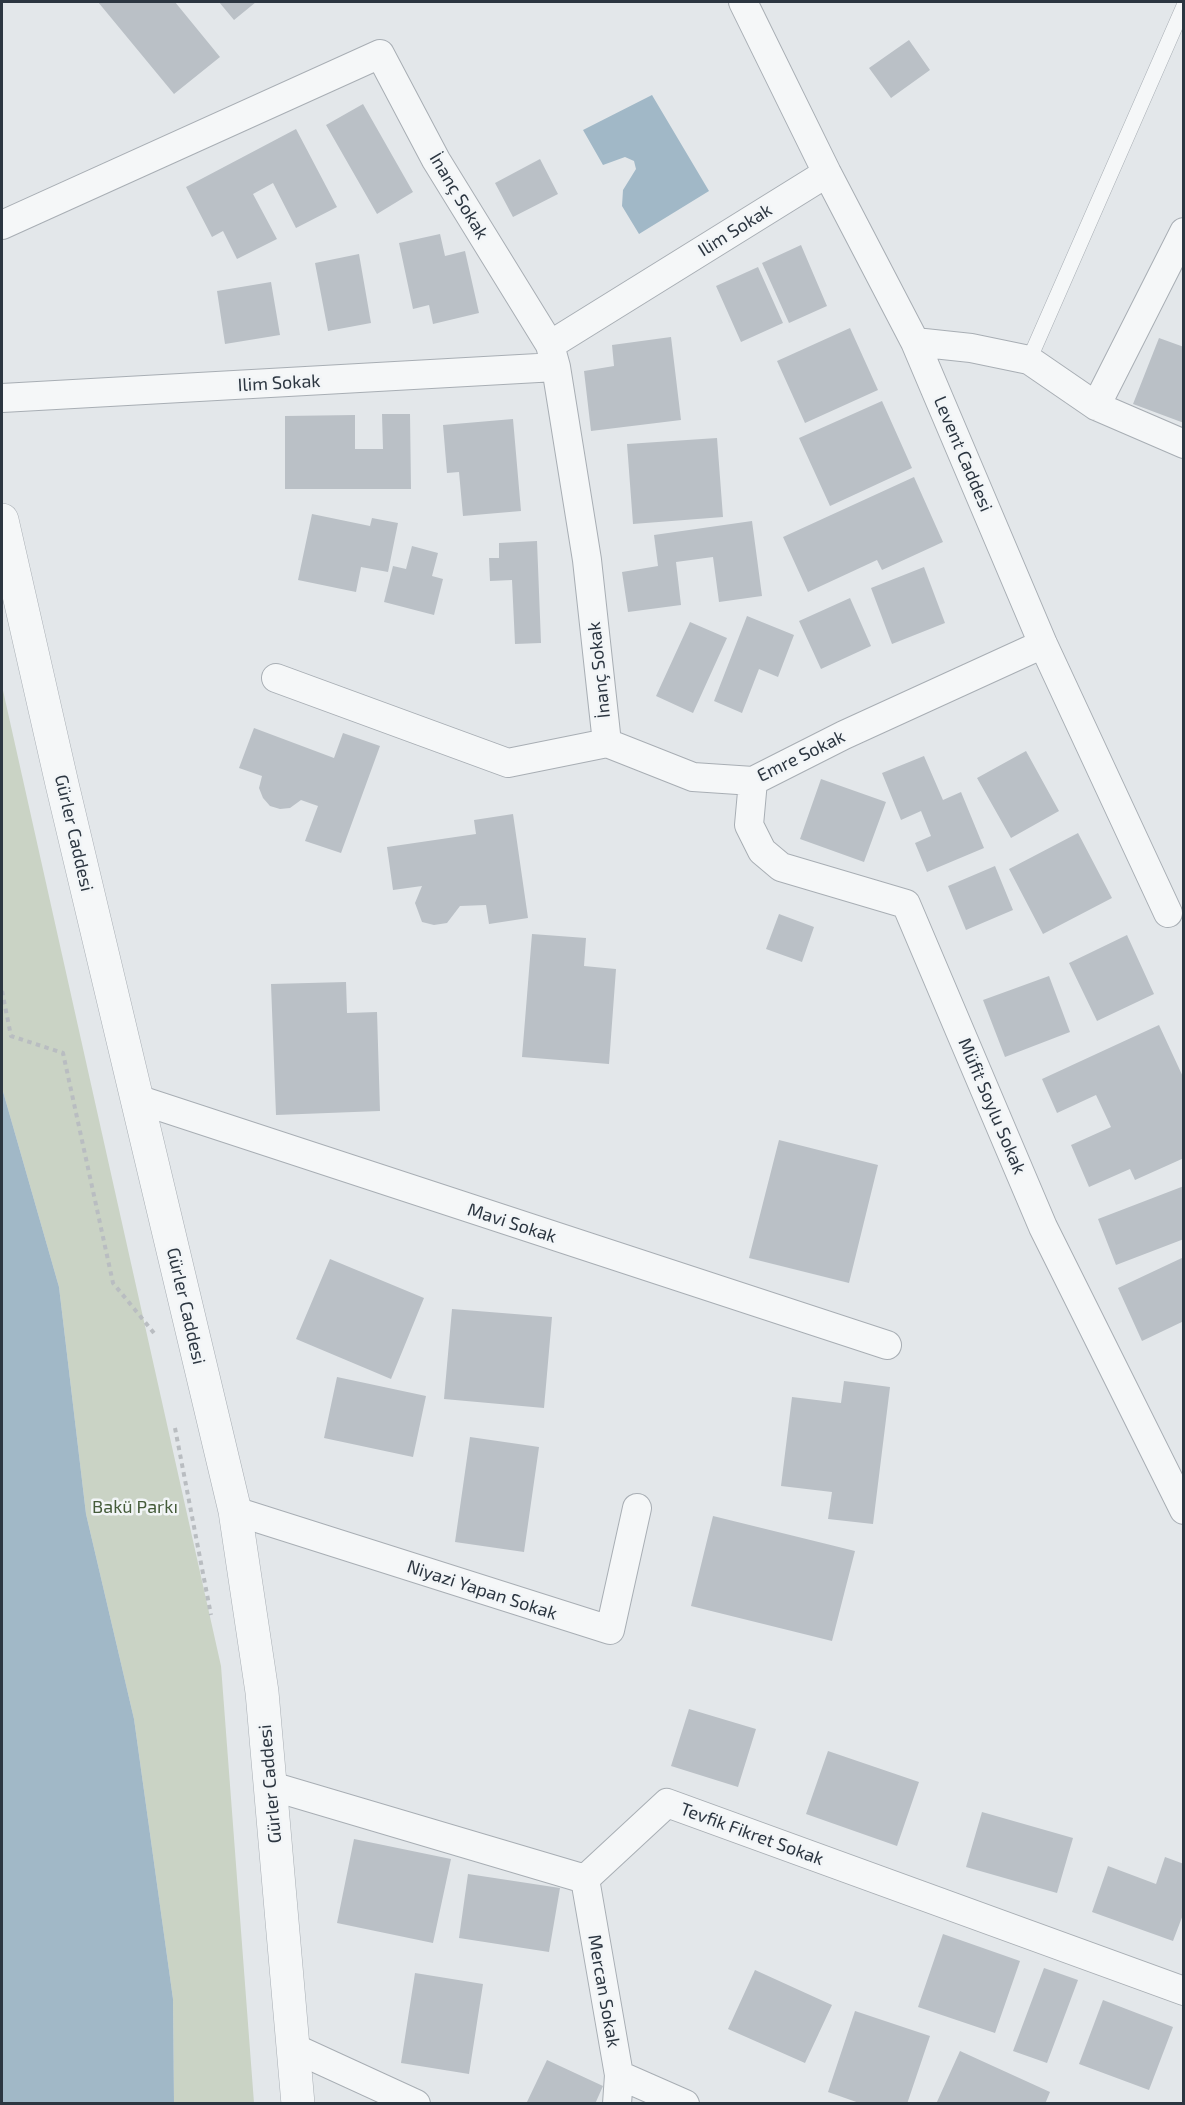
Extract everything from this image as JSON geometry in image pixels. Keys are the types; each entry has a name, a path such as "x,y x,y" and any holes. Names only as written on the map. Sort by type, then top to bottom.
{"street":[{"name":"Levent Caddesi","path":"743,2 827,173 915,342 1043,644 1168,912"},
{"name":"İnanç Sokak","path":"2,225 380,54 436,160 553,356 587,560 607,743"},
{"name":"Ilim Sokak","path":"2,398 553,356 827,173"},
{"path":"1096,406 1184,232"},
{"path":"915,342 971,348 1029,360 1096,406 1184,444"},
{"name":"Gürler Caddesi","path":"2,520 235,1511 262,1692 298,2103"},
{"name":"Emre Sokak","path":"607,743 693,777 753,781 844,735 1043,644"},
{"path":"276,678 508,763 607,743"},
{"name":"Müfit Soylu Sokak","path":"753,781 749,825 762,851 781,867 906,904 1043,1227 1184,1510"},
{"name":"Mavi Sokak","path":"137,1099 887,1345"},
{"name":"Niyazi Yapan Sokak","path":"235,1511 610,1630 637,1508"},
{"path":"270,1786 585,1879"},
{"name":"Tevfik Fikret Sokak","path":"585,1879 667,1803 1184,1990"},
{"name":"Mercan Sokak","path":"585,1879 619,2075 617,2103"},
{"path":"294,2048 416,2103"},
{"path":"619,2075 685,2103"}],"lane":[{"path":"1029,360 1184,6"}],"path":[{"path":"2,992 11,1036 63,1053 113,1283 158,1337"},
{"path":"174,1419 212,1620"}],"green space":[{"name":"Bakü Parkı","path":"2,686 221,1666 254,2103 174,2103 173,1999 134,1719 86,1514 59,1287 2,1088"}],"water":[{"path":"652,95 709,191 639,234 622,206 623,190 636,169 634,161 625,157 603,165 583,130"},
{"path":"2,1088 59,1287 86,1514 134,1719 173,1999 174,2103 2,2103"}],"building":[{"path":"98,2 175,2 220,57 174,94"},
{"path":"219,2 256,2 234,20"},
{"path":"909,40 930,70 891,98 869,68"},
{"path":"363,104 413,192 377,214 326,125"},
{"path":"296,129 337,207 296,228 273,183 253,194 277,239 237,259 223,231 212,237 186,187"},
{"path":"540,159 558,194 513,217 495,183"},
{"path":"440,234 445,256 465,251 479,313 433,324 429,305 413,309 399,243"},
{"path":"801,245 827,306 789,323 762,263"},
{"path":"359,254 371,323 328,331 315,263"},
{"path":"758,267 783,323 741,342 716,286"},
{"path":"271,282 280,335 225,344 217,291"},
{"path":"850,328 878,390 805,423 777,361"},
{"path":"671,337 681,420 591,431 584,371 614,366 612,345"},
{"path":"1159,338 1184,347 1184,423 1133,404"},
{"path":"882,401 912,468 830,506 799,438"},
{"path":"382,414 410,414 411,489 285,489 285,416 355,415 355,449 383,449"},
{"path":"513,419 521,511 463,516 459,472 447,473 443,425"},
{"path":"717,438 723,517 633,524 627,444"},
{"path":"914,477 943,542 882,570 877,560 808,592 783,537"},
{"path":"312,514 370,526 372,518 398,523 388,572 361,567 356,592 298,580"},
{"path":"752,521 762,596 719,602 713,557 676,562 681,605 628,612 622,572 658,566 654,535"},
{"path":"537,541 541,643 515,644 512,580 490,581 489,558 499,558 499,543"},
{"path":"412,546 438,553 432,576 443,579 434,615 384,602 393,566 406,569"},
{"path":"924,567 945,623 892,644 871,588"},
{"path":"850,598 871,646 821,669 799,621"},
{"path":"747,616 794,635 778,677 759,669 742,713 714,701"},
{"path":"690,622 727,638 693,713 656,696"},
{"path":"254,728 334,758 343,733 380,746 341,853 305,841 318,806 301,800 290,808 280,809 270,806 263,798 259,788 262,776 239,768"},
{"path":"1026,751 1059,811 1011,838 977,778"},
{"path":"924,756 943,800 961,792 984,848 927,872 915,843 931,836 921,811 901,820 882,773"},
{"path":"821,779 886,802 864,862 800,839"},
{"path":"513,814 528,918 489,924 486,905 460,906 447,923 434,925 422,922 415,903 422,886 393,890 387,847 476,834 474,820"},
{"path":"1078,833 1112,898 1043,934 1009,869"},
{"path":"995,866 1013,910 966,930 948,886"},
{"path":"779,914 814,927 802,962 766,949"},
{"path":"532,934 586,938 584,966 616,969 609,1064 522,1057"},
{"path":"1127,935 1154,994 1097,1021 1069,963"},
{"path":"1049,976 1070,1032 1005,1057 983,1000"},
{"path":"346,982 347,1013 377,1012 380,1111 276,1115 271,984"},
{"path":"1159,1025 1184,1079 1184,1158 1135,1180 1130,1169 1089,1187 1071,1145 1111,1127 1096,1095 1057,1113 1042,1079"},
{"path":"779,1140 878,1165 849,1283 749,1258"},
{"path":"1184,1186 1184,1239 1116,1265 1098,1219"},
{"path":"1184,1257 1184,1321 1142,1341 1118,1288"},
{"path":"330,1259 424,1298 391,1379 296,1339"},
{"path":"452,1309 552,1317 544,1408 444,1399"},
{"path":"337,1377 426,1396 413,1457 324,1438"},
{"path":"844,1381 890,1387 873,1524 828,1519 832,1492 781,1486 792,1397 841,1403"},
{"path":"470,1437 539,1447 524,1552 455,1542"},
{"path":"713,1516 855,1551 832,1641 691,1606"},
{"path":"689,1709 756,1729 738,1787 671,1766"},
{"path":"828,1751 919,1782 897,1846 806,1814"},
{"path":"982,1812 1073,1838 1057,1893 966,1867"},
{"path":"354,1839 451,1859 433,1943 337,1923"},
{"path":"1165,1857 1184,1864 1184,1912 1173,1941 1092,1912 1108,1866 1156,1884"},
{"path":"468,1874 560,1888 549,1952 459,1938"},
{"path":"943,1934 1020,1961 995,2033 918,2007"},
{"path":"1044,1968 1078,1980 1047,2063 1013,2051"},
{"path":"755,1970 832,2005 805,2063 728,2029"},
{"path":"415,1973 483,1984 469,2074 401,2063"},
{"path":"1103,2000 1173,2027 1149,2090 1079,2064"},
{"path":"855,2011 930,2036 907,2104 862,2104 828,2092"},
{"path":"960,2051 1050,2092 1045,2104 936,2104"},
{"path":"547,2060 603,2086 595,2104 526,2104"}]}
